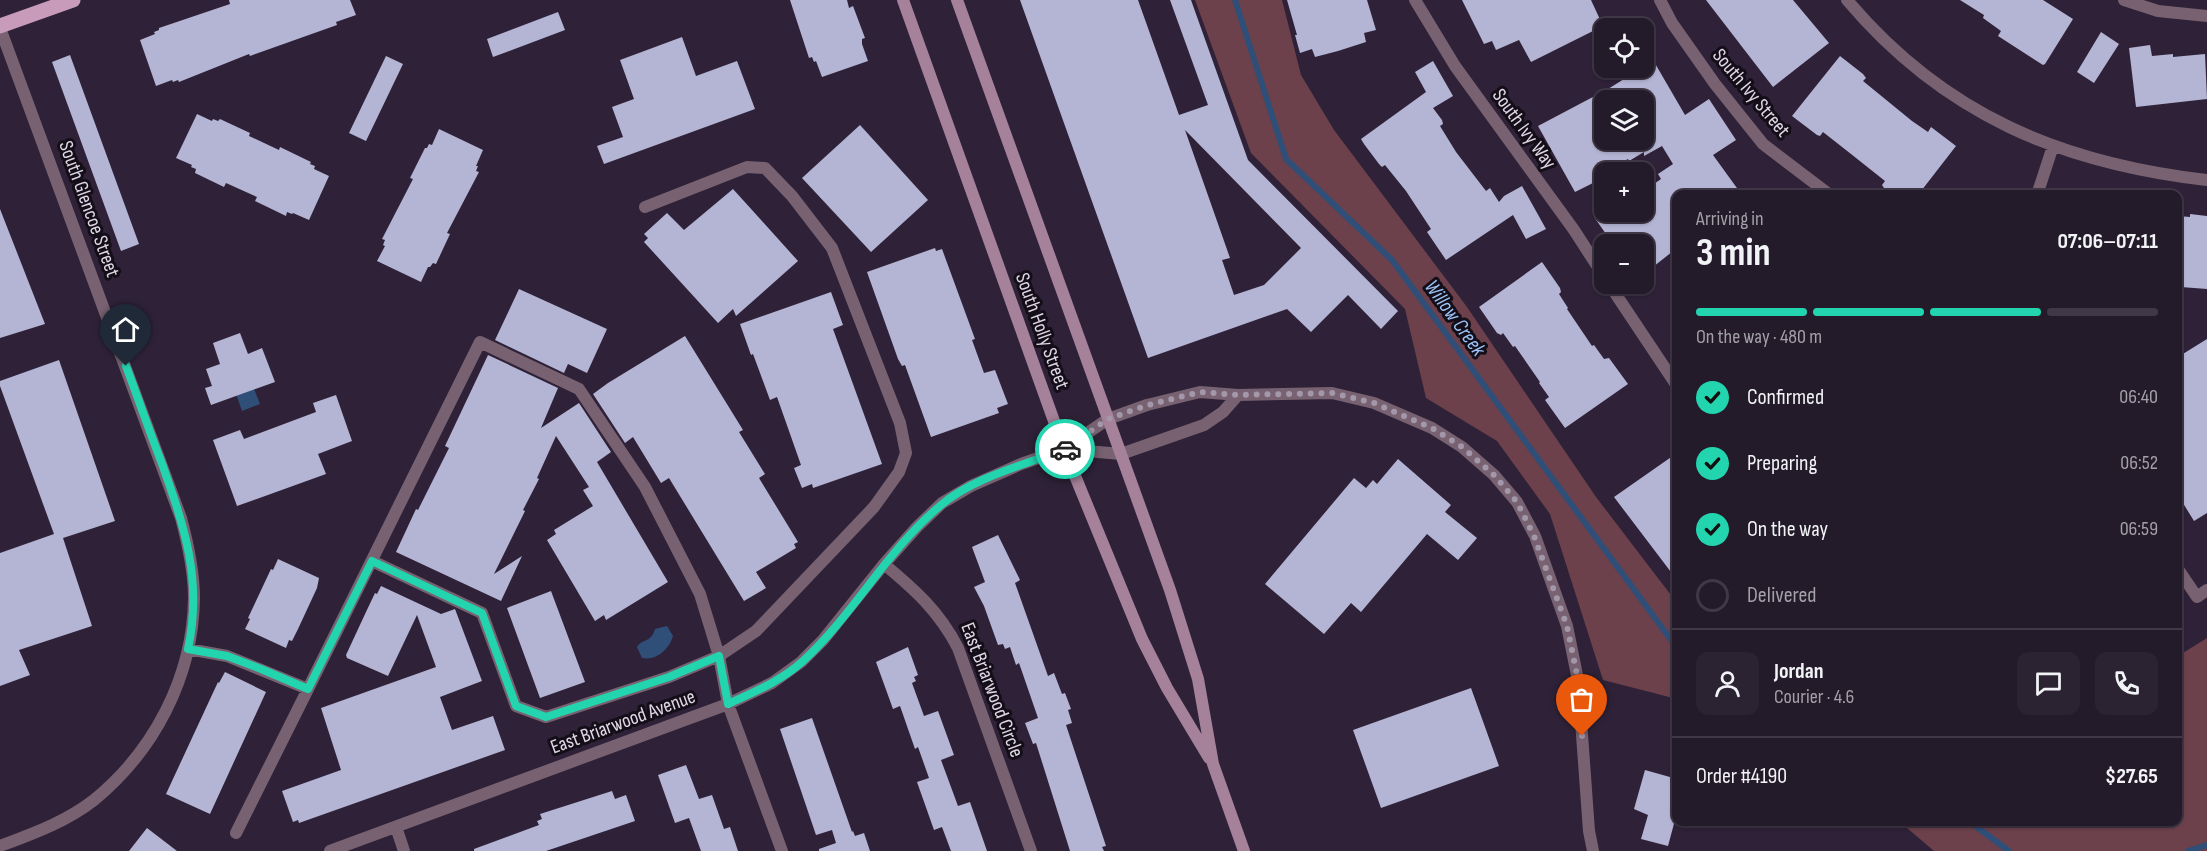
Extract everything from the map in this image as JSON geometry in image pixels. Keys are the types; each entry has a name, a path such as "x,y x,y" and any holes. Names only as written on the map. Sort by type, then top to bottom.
{"main road":[{"path":"0,27 74,0"},
{"name":"South Holly Street","path":"903,0 1064,449 1142,639 1167,688 1213,764"},
{"name":"South Holly Street","path":"957,0 1170,590 1198,679 1213,764 1244,851"}],"street":[{"name":"South Ivy Way","path":"1415,0 1455,66 1594,262"},
{"name":"South Ivy Street","path":"1660,0 1672,23 1709,76 1763,144 1823,190"},
{"path":"1847,0 1898,54 1979,112 2023,134 2100,161 2162,174 2207,180"},
{"path":"2124,0 2158,11 2207,16"},
{"name":"South Glencoe Street","path":"0,27 181,518 189,548 194,597 188,649 174,694 159,725 138,756 94,800 36,833 0,846"},
{"path":"2039,190 2053,146"},
{"path":"372,561 482,613 516,706 546,717 669,677 719,656 756,631 874,507 899,472 906,453 900,423 832,248 792,196 765,168 747,166 645,207"},
{"path":"1616,294 1672,378"},
{"path":"236,833 480,342 579,389 645,487 700,594 719,656 728,704 782,851"},
{"path":"1064,449 1108,419 1148,405 1200,392 1238,395 1332,393 1382,406 1432,428 1462,447 1494,475 1517,502 1534,536 1567,626 1578,680 1589,831 1593,851"},
{"path":"1064,449 1121,454 1204,425 1223,412 1238,395"},
{"name":"East Briarwood Avenue","path":"330,851 728,704 772,683 801,663 823,640 884,564 942,503 971,486 1021,464 1064,449"},
{"name":"East Briarwood Circle","path":"884,564 926,599 947,625 958,648 1031,851"},
{"path":"2182,575 2197,597 2207,590"},
{"path":"188,649 227,656 308,689"},
{"path":"396,827 404,851"}],"shaded area":[{"path":"1195,0 1282,0 1301,75 1334,130 1467,307 1596,497 1672,596 1672,698 1603,680 1550,514 1497,441 1426,398 1405,309 1251,153"},
{"path":"2207,638 2207,851 1934,851 1905,826 2182,826 2182,654"}],"water":[{"path":"247,371 260,404 242,411 230,377"},
{"path":"667,626 673,636 669,645 653,658 642,658 637,647 651,636 655,629"}],"building":[{"path":"229,0 350,0 356,15 336,22 337,25 250,56 249,54 179,82 172,80 156,86 140,40 155,34 154,32 159,28 230,4"},
{"path":"790,0 847,0 849,8 853,6 865,38 862,39 862,44 868,61 822,77 816,61 814,62 812,57 809,58"},
{"path":"1020,0 1138,0 1179,115 1208,105 1170,0 1191,0 1248,160 1398,311 1381,329 1348,295 1311,332 1287,309 1148,358","holes":["1185,130 1301,248 1264,285 1234,295 1222,260 1230,258"]},
{"path":"1287,0 1367,0 1376,30 1364,33 1366,42 1338,51 1315,57 1312,49 1300,53"},
{"path":"1462,0 1591,0 1599,18 1594,18 1594,30 1531,62 1519,40 1496,50 1492,41 1484,44"},
{"path":"1706,0 1793,0 1829,43 1773,87"},
{"path":"1960,0 2043,0 2073,19 2043,65 1998,36 2001,31 1983,18 1984,15"},
{"path":"558,12 565,30 493,57 487,39"},
{"path":"2101,32 2119,44 2094,83 2077,72"},
{"path":"682,37 696,76 737,61 755,109 604,164 597,146 623,137 612,107 634,99 620,60"},
{"path":"2150,45 2152,56 2205,54 2207,99 2136,107 2129,48"},
{"path":"70,55 139,244 121,251 52,62"},
{"path":"386,56 403,64 366,141 349,133"},
{"path":"1840,56 1863,74 1866,78 1863,81 1912,121 1928,132 1931,127 1956,146 1922,190 1887,190 1882,185 1885,181 1823,132 1820,136 1817,135 1792,116"},
{"path":"1433,61 1453,96 1433,108 1442,120 1443,124 1440,126 1456,152 1486,191 1490,188 1499,202 1504,196 1522,186 1546,229 1526,239 1513,215 1446,260 1427,232 1431,229 1406,191 1385,165 1382,167 1379,164 1364,144 1361,139 1426,92 1415,72"},
{"path":"1654,62 1685,115 1709,99 1736,140 1713,155 1738,190 1672,190 1672,252 1654,266 1654,234 1606,234 1598,222 1654,222 1654,184 1661,179 1658,174 1673,164 1662,146 1644,156 1644,152 1629,161 1628,159 1623,162 1594,162 1594,182 1575,192 1538,126 1594,96 1594,150 1654,150 1654,90 1606,90 1624,79 1654,78"},
{"path":"197,114 212,121 220,119 279,150 280,147 311,162 310,164 315,166 314,169 329,176 309,220 293,213 287,212 286,216 255,201 257,197 226,183 224,187 195,173 196,169 191,167 192,165 176,158"},
{"path":"860,125 928,200 871,252 802,178"},
{"path":"439,129 483,150 476,166 478,166 476,171 479,172 447,233 450,234 436,264 433,263 428,267 421,282 377,261 385,246 383,245 385,240 382,239 413,179 410,178 425,148 429,144 432,145"},
{"path":"733,189 798,261 736,316 733,309 718,323 644,242 648,238 644,234 667,213 684,230"},
{"path":"0,209 45,324 0,338"},
{"path":"2190,214 2207,216 2207,289 2182,287 2182,216 2190,217"},
{"path":"935,248 936,251 942,249 975,339 972,340 984,373 995,370 1008,404 997,408 999,413 931,437 905,365 902,366 898,359 867,272"},
{"path":"1542,262 1560,288 1559,294 1567,309 1592,346 1594,345 1604,359 1609,358 1628,384 1565,428 1545,400 1549,397 1540,382 1515,346 1513,347 1503,333 1501,335 1497,333 1479,307"},
{"path":"519,289 607,329 587,373 568,364 564,373 495,340"},
{"path":"831,292 843,325 833,329 882,464 813,488 812,484 802,488 794,468 801,465 777,397 770,400 740,324"},
{"path":"240,333 248,354 262,348 275,382 211,405 205,388 212,386 206,369 220,364 213,343"},
{"path":"685,336 743,430 739,432 765,474 759,478 798,542 794,544 796,548 756,572 766,588 744,601 669,478 661,483 633,437 625,443 593,394"},
{"path":"2207,339 2207,513 2194,521 2182,502 2182,355"},
{"path":"488,355 558,388 541,428 579,403 611,452 597,462 668,582 606,620 604,615 595,621 547,540 556,534 554,530 593,506 583,490 589,487 556,436 537,478 539,479 523,510 525,511 494,574 522,556 501,601 396,552 449,448 445,446"},
{"path":"59,360 115,521 63,538 92,626 19,650 30,675 0,686 0,553 54,534 0,381"},
{"path":"336,395 352,441 318,454 326,474 237,506 213,440 240,430 244,439 316,412 313,403"},
{"path":"1672,456 1672,573 1614,497"},
{"path":"1398,459 1451,505 1445,512 1477,538 1458,560 1427,534 1361,612 1351,603 1324,634 1265,584 1354,478 1366,488 1373,480 1377,484"},
{"path":"998,535 1020,580 1015,583 1048,676 1054,673 1071,709 1068,710 1072,723 1066,725 1106,846 1102,847 1104,851 1070,851 1036,743 1033,744 1025,723 1038,718 1019,663 1016,665 1010,647 1005,649 1003,644 998,645 984,606 974,587 985,582 972,547"},
{"path":"278,559 319,578 317,588 298,629 286,648 245,629 271,569 273,570"},
{"path":"381,586 441,614 455,609 482,681 440,697 452,730 493,716 505,750 299,823 298,820 293,822 282,791 341,770 321,708 436,667 417,615 388,676 347,658 346,655 366,612"},
{"path":"551,591 585,682 540,698 507,608"},
{"path":"908,647 918,675 914,677 916,681 912,683 924,716 938,711 954,755 941,760 958,806 970,802 987,851 951,851 942,827 934,830 917,782 929,778 918,747 915,749 900,706 893,709 876,662"},
{"path":"225,672 266,692 210,814 166,794 218,682"},
{"path":"1471,688 1499,766 1381,808 1353,730"},
{"path":"812,718 852,832 855,836 864,833 870,851 819,851 819,849 836,843 832,830 816,835 780,729"},
{"path":"686,765 699,799 712,795 724,829 730,827 738,851 701,851 689,818 675,823 658,775"},
{"path":"1645,770 1672,778 1673,826 1668,846 1641,839 1648,815 1634,809"},
{"path":"612,791 615,799 626,795 635,821 546,851 474,851 474,849 539,825 537,821 542,819 540,814"},
{"path":"147,828 177,851 129,851"}],"waterway":[{"name":"Willow Creek","path":"1235,0 1286,159 1392,260 1672,641"},
{"name":"Willow Creek","path":"1975,826 2009,851"},
{"name":"Willow Creek","path":"2188,851 2207,845"}],"way so far":[{"path":"1065,449 1108,419 1148,405 1200,392 1238,395 1332,393 1374,403 1432,428 1462,447 1494,475 1517,502 1534,536 1567,626 1578,680 1582,736"}],"route":[{"path":"126,366 181,518 189,548 194,597 188,649 227,656 308,689 372,561 482,613 516,706 546,717 669,677 719,656 728,704 772,683 801,663 823,640 884,564 942,503 971,486 1021,464 1065,449"}]}
